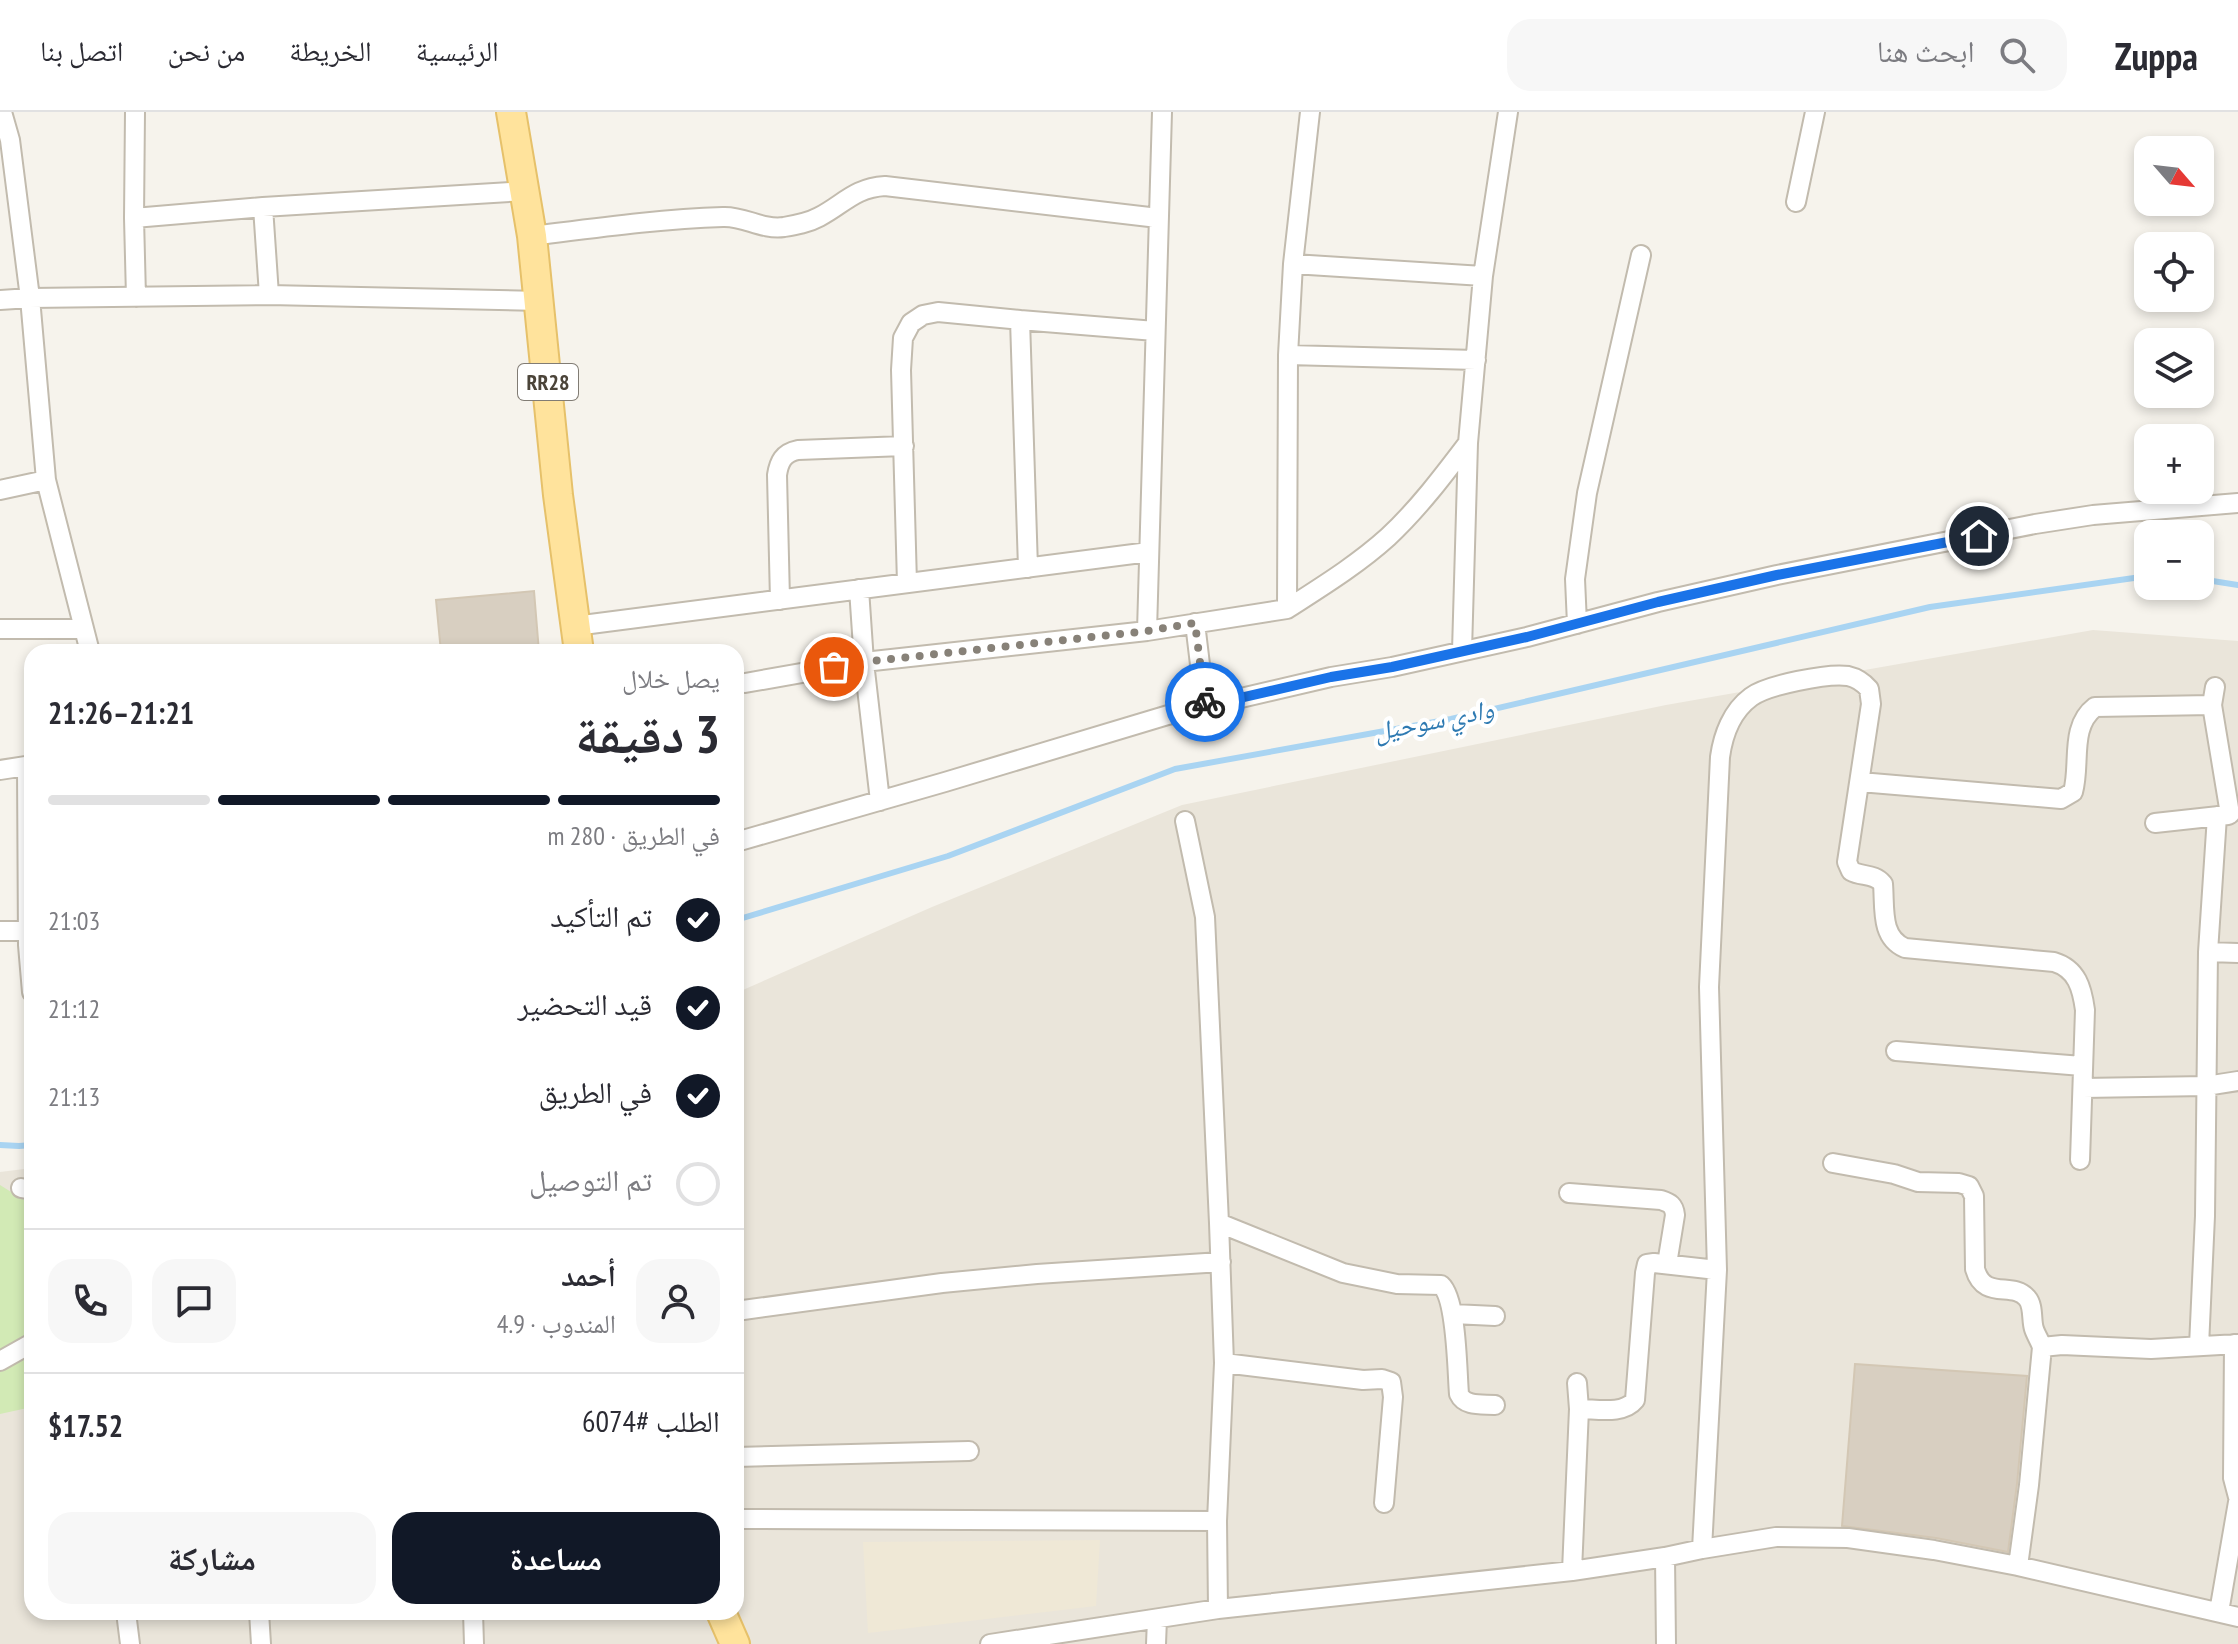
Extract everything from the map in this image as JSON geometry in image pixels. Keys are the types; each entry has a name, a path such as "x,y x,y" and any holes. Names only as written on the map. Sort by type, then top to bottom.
{"main road":[{"name":"RR28","path":"511,112 532,236 558,495 577,639"},
{"path":"718,1644 719,1620"},
{"path":"723,1620 735,1644"}],"street":[{"path":"2,112 10,140 9,194 30,298 46,480 88,644"},
{"path":"135,112 136,297"},
{"path":"1147,631 1162,112"},
{"path":"1287,609 1288,355 1293,264 1310,112"},
{"path":"1462,651 1468,443 1483,276 1508,112"},
{"path":"1796,202 1815,112"},
{"path":"532,236 646,222 729,217 767,228 781,227 821,216 860,190 885,186 1158,218"},
{"path":"134,218 526,191"},
{"path":"263,207 269,295"},
{"path":"1577,624 1575,579 1587,493 1641,255"},
{"path":"1293,264 1483,276"},
{"path":"0,300 269,295 540,301"},
{"path":"907,583 901,370 903,338 911,323 923,315 938,312 1155,331"},
{"path":"1020,320 1028,568"},
{"path":"1288,355 1476,360"},
{"path":"745,683 864,662 1147,631 1287,609 1341,574 1387,538 1430,493 1468,443"},
{"path":"780,600 777,475 783,457 798,450 904,446"},
{"path":"0,490 46,480"},
{"path":"744,840 1154,719 1319,679 1392,667 1527,637 1658,602 1777,575 2035,524 2093,515 2238,503"},
{"path":"577,639 780,600 1149,552"},
{"path":"859,589 880,801"},
{"path":"1195,623 1205,706"},
{"path":"0,629 84,629"},
{"path":"1702,1549 1717,1270 1709,987 1722,741 1739,708 1751,696 1770,687 1832,675 1857,678 1869,689 1871,704 1848,868 1856,873 1872,875 1883,884 1887,931 1891,939 1905,948 2054,962 2069,968 2075,975 2085,1010 2080,1160"},
{"path":"1860,782 2061,799 2073,792 2080,729 2083,719 2095,707 2214,696 2228,815 2208,952 2205,1216 2199,1346"},
{"path":"0,770 24,767"},
{"path":"2155,823 2228,815"},
{"path":"1185,821 1205,917 1221,1262 1224,1363 1217,1521 1218,1609"},
{"path":"0,931 24,931"},
{"path":"2208,952 2238,953"},
{"path":"1896,1051 2082,1066"},
{"path":"2083,1088 2206,1086 2238,1081"},
{"path":"1833,1163 1894,1174 1918,1182 1969,1186 1974,1196 1977,1278 1993,1289 2019,1293 2030,1303 2034,1329 2042,1347 2018,1566"},
{"path":"1569,1193 1670,1203 1675,1215 1667,1264"},
{"path":"1219,1223 1343,1273 1397,1284 1441,1285 1446,1289 1453,1314 1461,1399 1469,1403 1495,1405"},
{"path":"744,1310 942,1283 1221,1262"},
{"path":"1579,1409 1618,1409 1631,1405 1635,1400 1645,1273 1650,1262 1717,1270"},
{"path":"1453,1314 1495,1316"},
{"path":"2042,1347 2151,1349 2236,1344 2233,1478 2238,1499 2219,1612"},
{"path":"0,1361 24,1348"},
{"path":"1224,1363 1363,1380 1388,1379 1393,1388 1393,1397 1384,1503"},
{"path":"1572,1571 1579,1409 1577,1383"},
{"path":"744,1457 969,1451"},
{"path":"744,1519 1217,1521"},
{"path":"990,1644 1218,1609 1572,1571 1776,1537 1848,1538 1934,1550 2018,1566 2238,1617"},
{"path":"1665,1557 1666,1644"},
{"path":"1156,1644 1157,1619"},
{"path":"128,1620 130,1644"},
{"path":"260,1620 261,1644"},
{"path":"473,1620 474,1644"}],"shaded area":[{"path":"2093,630 2238,641 2238,1644 0,1644 0,1172 24,1169 24,1620 744,1620 744,989 932,907 1182,805 1666,705"},
{"path":"1100,1540 1096,1606 868,1633 863,1542"}],"green space":[{"path":"0,1185 24,1200 24,1409 0,1414 0,1369 15,1364 0,1349"}],"building":[{"path":"534,591 538,644 440,644 436,600"},
{"path":"1855,1364 2027,1376 2008,1552 1936,1538 1842,1526"}],"waterway":[{"name":"وادي سوحيل","path":"744,918 948,856 1175,769 1451,719 1930,607 2134,578"},
{"name":"وادي سوحيل","path":"2214,581 2238,585"},
{"name":"وادي سوحيل","path":"0,1145 24,1146"}],"way so far":[{"path":"834,667 1195,623 1205,702"}],"route":[{"path":"1205,702 1205,706 1331,677 1392,667 1777,575 1979,536"}]}
